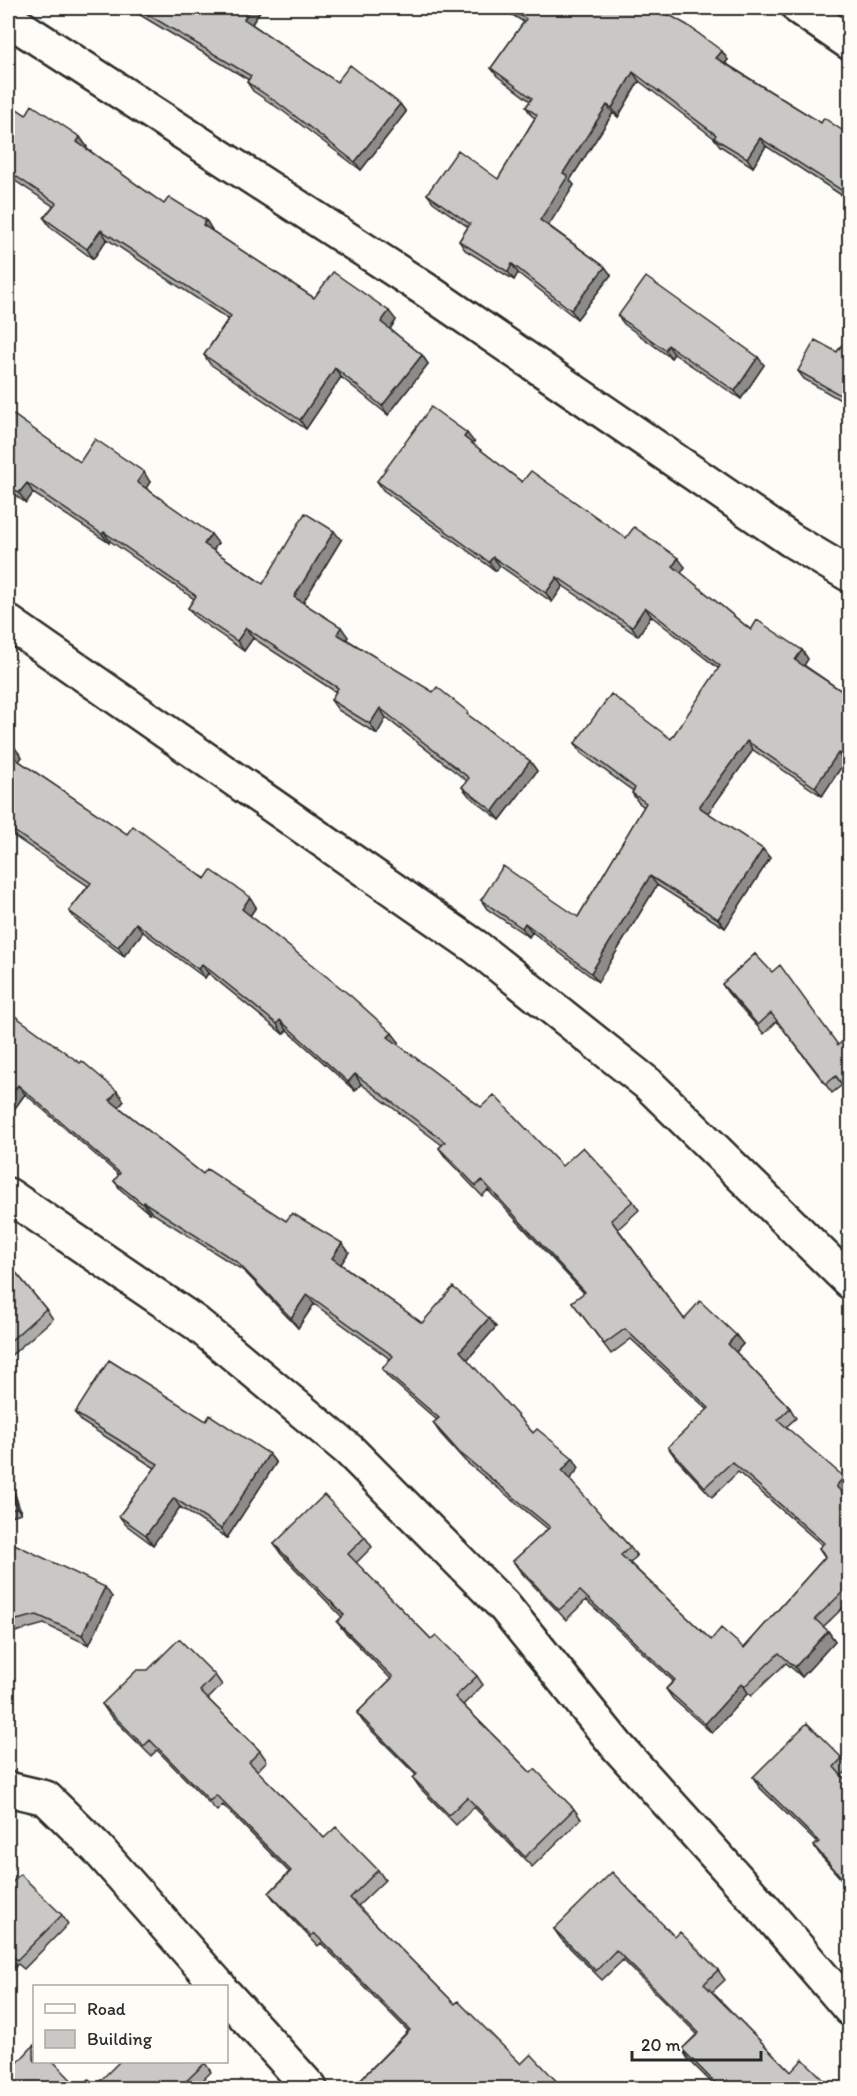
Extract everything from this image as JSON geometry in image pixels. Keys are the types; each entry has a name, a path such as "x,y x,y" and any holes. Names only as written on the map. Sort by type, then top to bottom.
{"street":[{"path":"799,8 849,43"},
{"path":"8,19 426,290 791,540 849,574"},
{"path":"8,622 476,947 648,1084 849,1281"},
{"path":"8,1195 196,1323 349,1450 504,1606 617,1746 767,1911 849,2009"},
{"path":"8,1789 46,1798 97,1848 218,1985"},
{"path":"228,1997 310,2088"}],"building":[{"path":"137,8 251,8 244,19 337,82 350,65 400,104 355,162 247,82 251,76"},
{"path":"508,8 657,8 687,25 722,51 716,58 821,123 824,118 849,135 849,195 760,138 747,158 714,138 716,135 633,72 612,108 607,105 563,173 568,176 540,220 605,267 571,310 512,264 508,272 459,241 470,224 427,194 458,150 498,179 537,115 526,107 532,98 491,68 526,19"},
{"path":"8,103 26,115 32,105 80,137 77,142 164,204 169,197 206,220 203,225 314,298 333,272 389,311 381,322 422,355 382,406 335,368 300,420 204,355 231,316 101,230 87,249 44,218 56,203 8,171"},
{"path":"646,277 758,357 735,391 668,345 665,350 618,316"},
{"path":"849,335 849,400 798,371 815,340 837,352"},
{"path":"431,407 467,433 464,437 522,482 531,471 626,538 634,527 678,558 673,566 751,630 757,620 802,650 795,660 849,696 849,755 838,753 815,787 747,741 699,807 763,849 718,919 650,876 591,973 525,923 522,928 481,900 503,866 578,917 646,803 632,793 635,788 575,743 611,694 671,739 720,666 645,607 632,627 557,577 546,593 493,557 489,562 377,481"},
{"path":"8,411 80,462 95,439 144,472 137,482 211,534 204,544 263,584 305,513 334,531 294,597 341,627 337,634 433,692 437,687 468,712 467,714 530,761 493,811 462,787 469,778 380,708 370,724 331,700 338,688 246,628 237,641 188,608 196,596 104,532 102,534 27,483 19,493 8,485"},
{"path":"8,742 15,748 10,755 127,834 133,826 205,879 211,870 250,897 242,909 351,996 392,1033 388,1037 481,1107 494,1095 562,1166 583,1147 633,1201 611,1220 684,1319 700,1301 736,1335 728,1344 790,1408 778,1420 844,1477 836,1486 849,1501 849,1586 815,1619 828,1631 795,1667 779,1653 745,1686 742,1683 705,1724 666,1689 675,1680 580,1591 559,1610 513,1561 550,1527 459,1452 433,1423 439,1418 382,1369 393,1356 307,1294 291,1318 237,1262 144,1202 143,1204 114,1181 120,1173 18,1085 8,1100 8,1011 80,1063 82,1061 117,1091 110,1100 203,1174 207,1169 286,1221 292,1213 342,1243 332,1258 422,1323 453,1287 489,1318 460,1351 533,1433 537,1429 573,1458 562,1471 630,1547 621,1555 711,1640 721,1628 744,1648 826,1556 819,1548 824,1543 732,1462 705,1487 668,1447 709,1408 625,1329 604,1344 572,1302 585,1292 482,1180 476,1186 439,1148 445,1142 355,1074 348,1082 280,1020 277,1024 202,964 198,969 136,923 118,947 69,911 91,883 8,827"},
{"path":"755,954 772,972 780,965 838,1045 849,1036 849,1094 836,1076 826,1084 771,1013 758,1025 722,984"},
{"path":"8,1263 46,1309 8,1343"},
{"path":"109,1360 206,1421 210,1415 269,1454 221,1529 174,1498 146,1535 119,1516 158,1464 75,1413"},
{"path":"8,1477 17,1508 8,1511"},
{"path":"324,1495 365,1537 348,1554 431,1639 436,1635 477,1676 455,1697 531,1773 535,1769 574,1809 525,1857 467,1797 449,1815 413,1778 417,1774 357,1713 393,1677 337,1622 344,1615 274,1544"},
{"path":"8,1541 105,1587 82,1635 37,1615 8,1622"},
{"path":"179,1639 215,1675 200,1691 260,1751 249,1762 324,1838 336,1827 378,1870 350,1898 455,2004 458,2001 521,2064 531,2054 563,2088 427,2088 424,2086 422,2088 358,2088 355,2085 410,2030 314,1933 311,1936 269,1893 291,1871 216,1795 210,1801 150,1740 144,1746 102,1704 137,1670 148,1670"},
{"path":"807,1723 842,1758 834,1767 849,1784 849,1886 814,1846 819,1842 753,1777"},
{"path":"612,1872 675,1937 680,1932 718,1970 704,1984 791,2072 803,2059 832,2088 745,2088 740,2084 736,2088 720,2088 682,2049 699,2033 616,1950 596,1971 554,1929"},
{"path":"20,1874 62,1915 17,1960 12,1955 8,1959 8,1887"},
{"path":"33,2046 33,2063 55,2063 79,2088 8,2088 8,2073"},
{"path":"118,2063 205,2063 179,2088 79,2088 89,2079 95,2086"}]}
